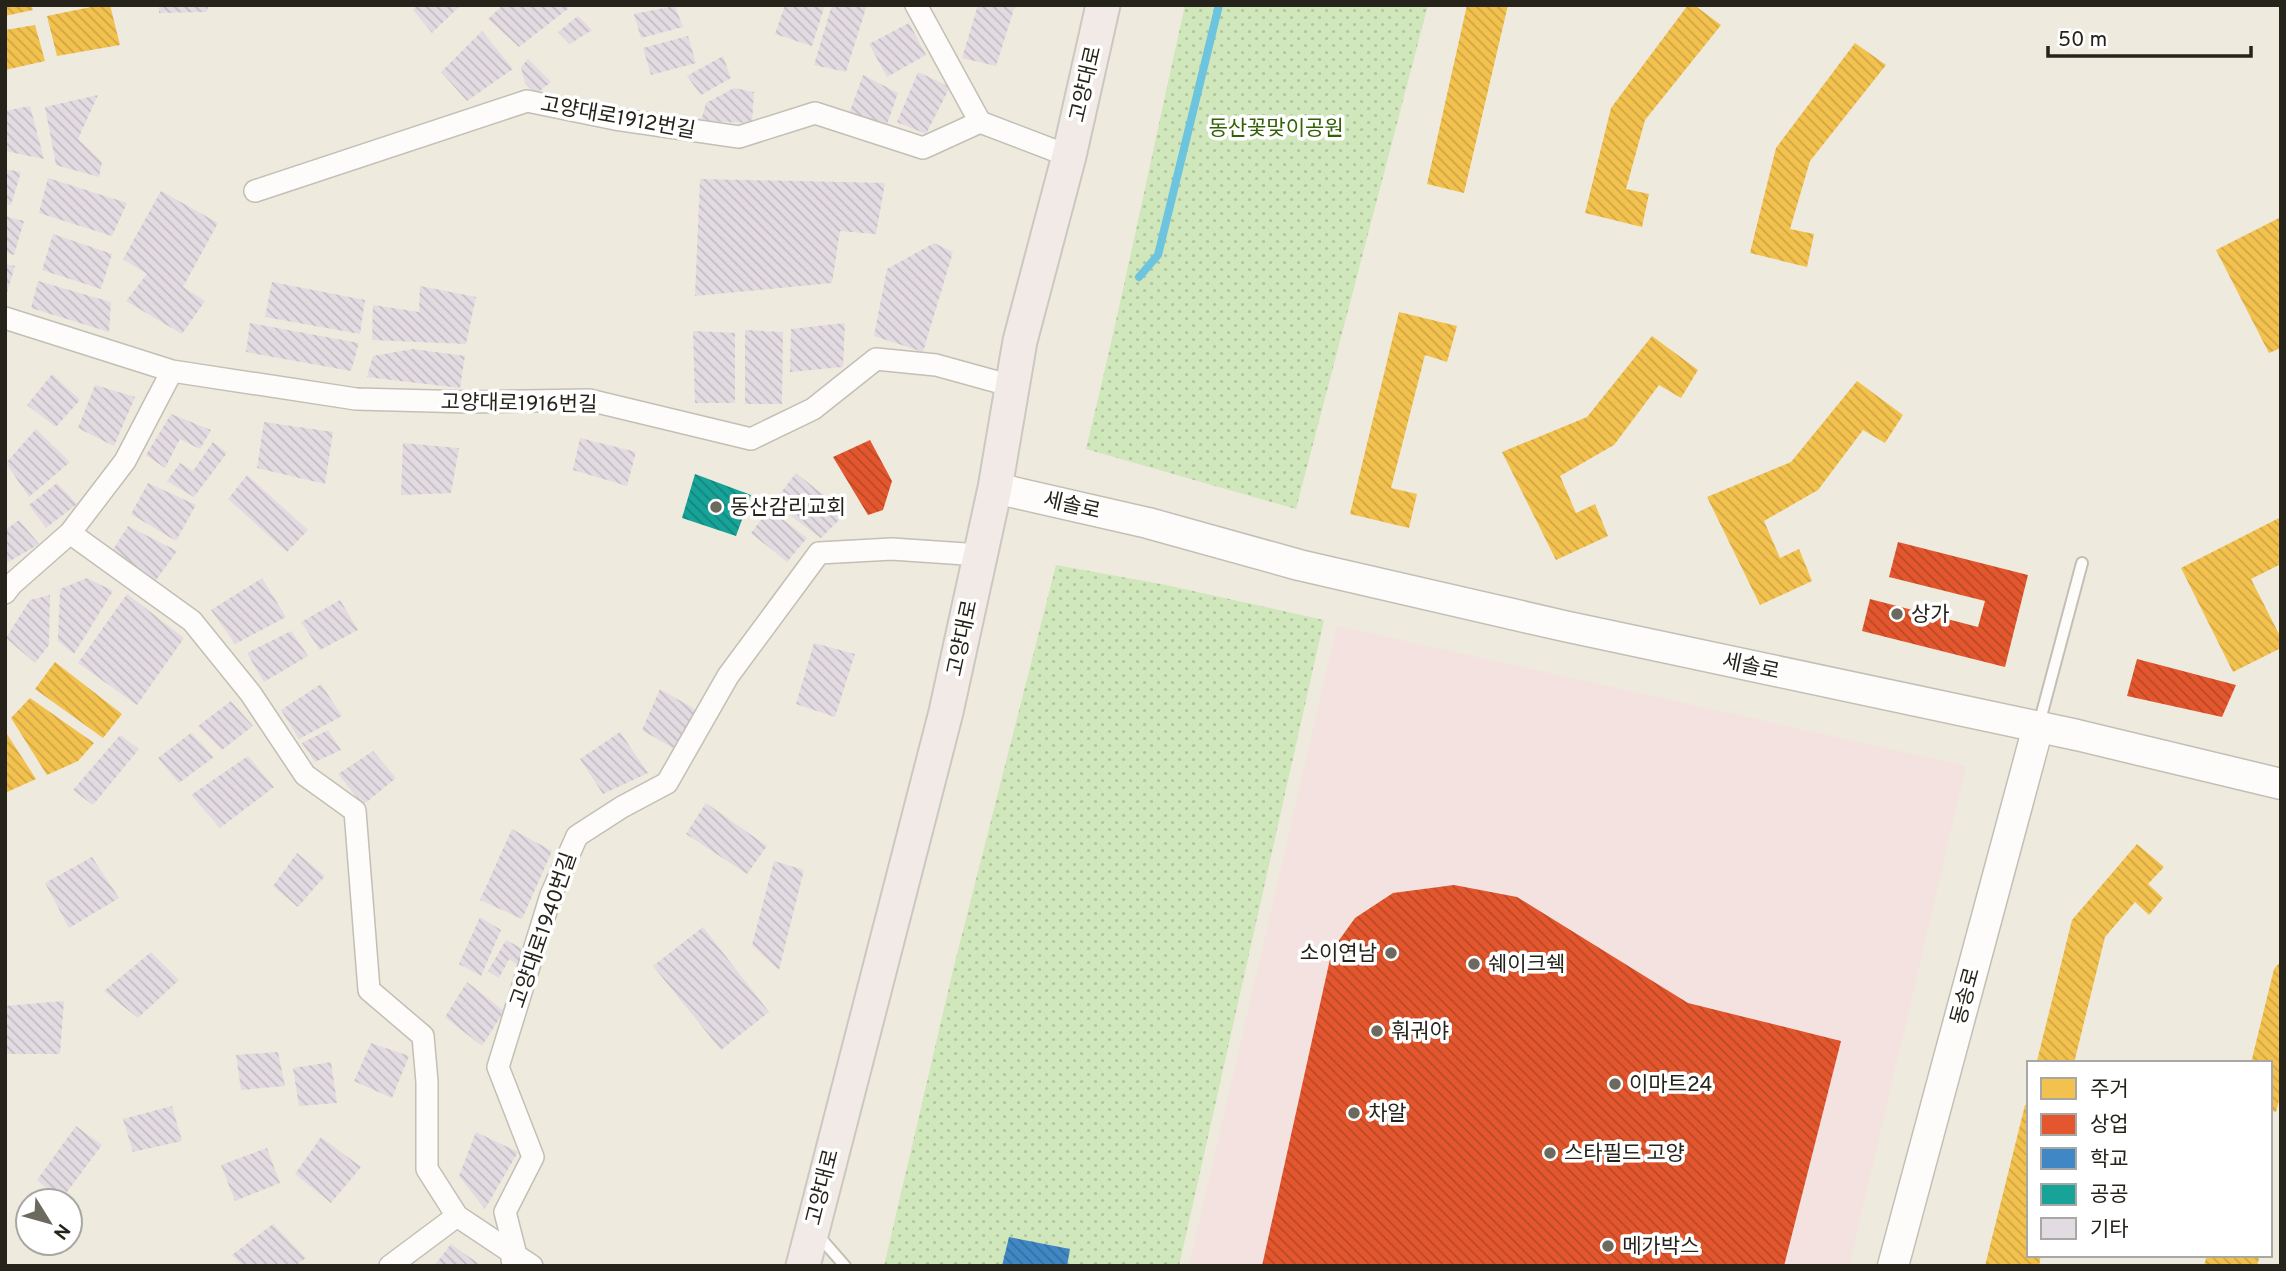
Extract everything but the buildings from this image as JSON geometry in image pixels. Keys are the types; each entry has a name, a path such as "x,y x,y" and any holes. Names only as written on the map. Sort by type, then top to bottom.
{"main road":[{"name":"고양대로","path":"803,1266 946,712 995,488 1020,341 1069,156 1103,5"}],"street":[{"path":"915,5 980,122 1069,156"},
{"name":"고양대로1912번길","path":"255,191 527,101 615,119 739,137 815,113 923,148 980,122"},
{"name":"고양대로1916번길","path":"5,318 172,370 356,399 471,402 589,400 751,439 813,409 876,359 936,365 1012,386"},
{"path":"5,593 70,533 125,461 172,370"},
{"name":"세솔로","path":"995,488 1148,523 1299,565 1564,626 2038,727 2281,784"},
{"name":"고양대로1940번길","path":"70,533 192,621 251,694 305,775 355,811 369,990 423,1036 427,1082 427,1168 457,1216 518,1262"},
{"name":"고양대로1940번길","path":"518,1262 505,1212 533,1157 498,1066 551,895 576,836 667,783 728,676 820,554 892,549 980,555"},
{"name":"동송로","path":"1893,1266 2038,727"},
{"path":"390,1266 457,1216"}],"lane":[{"path":"2038,727 2082,564"},
{"path":"812,1228 845,1266"}],"shaded area":[{"path":"1337,626 1966,766 1849,1266 1189,1266"}],"green space":[{"name":"동산꽃맞이공원","path":"1185,5 1428,5 1296,509 1086,449"},
{"path":"1056,565 1166,585 1324,620 1179,1266 884,1266 954,966"}],"waterway":[{"path":"1139,277 1158,255 1219,5"}],"place":[{"name":"동산감리교회","path":"716,507"},
{"name":"상가","path":"1897,614"},
{"name":"소이연남","path":"1391,953"},
{"name":"쉐이크쉑","path":"1474,964"},
{"name":"훠궈야","path":"1377,1031"},
{"name":"이마트24","path":"1615,1084"},
{"name":"차알","path":"1354,1113"},
{"name":"스타필드 고양","path":"1550,1153"},
{"name":"메가박스","path":"1608,1246"}]}
